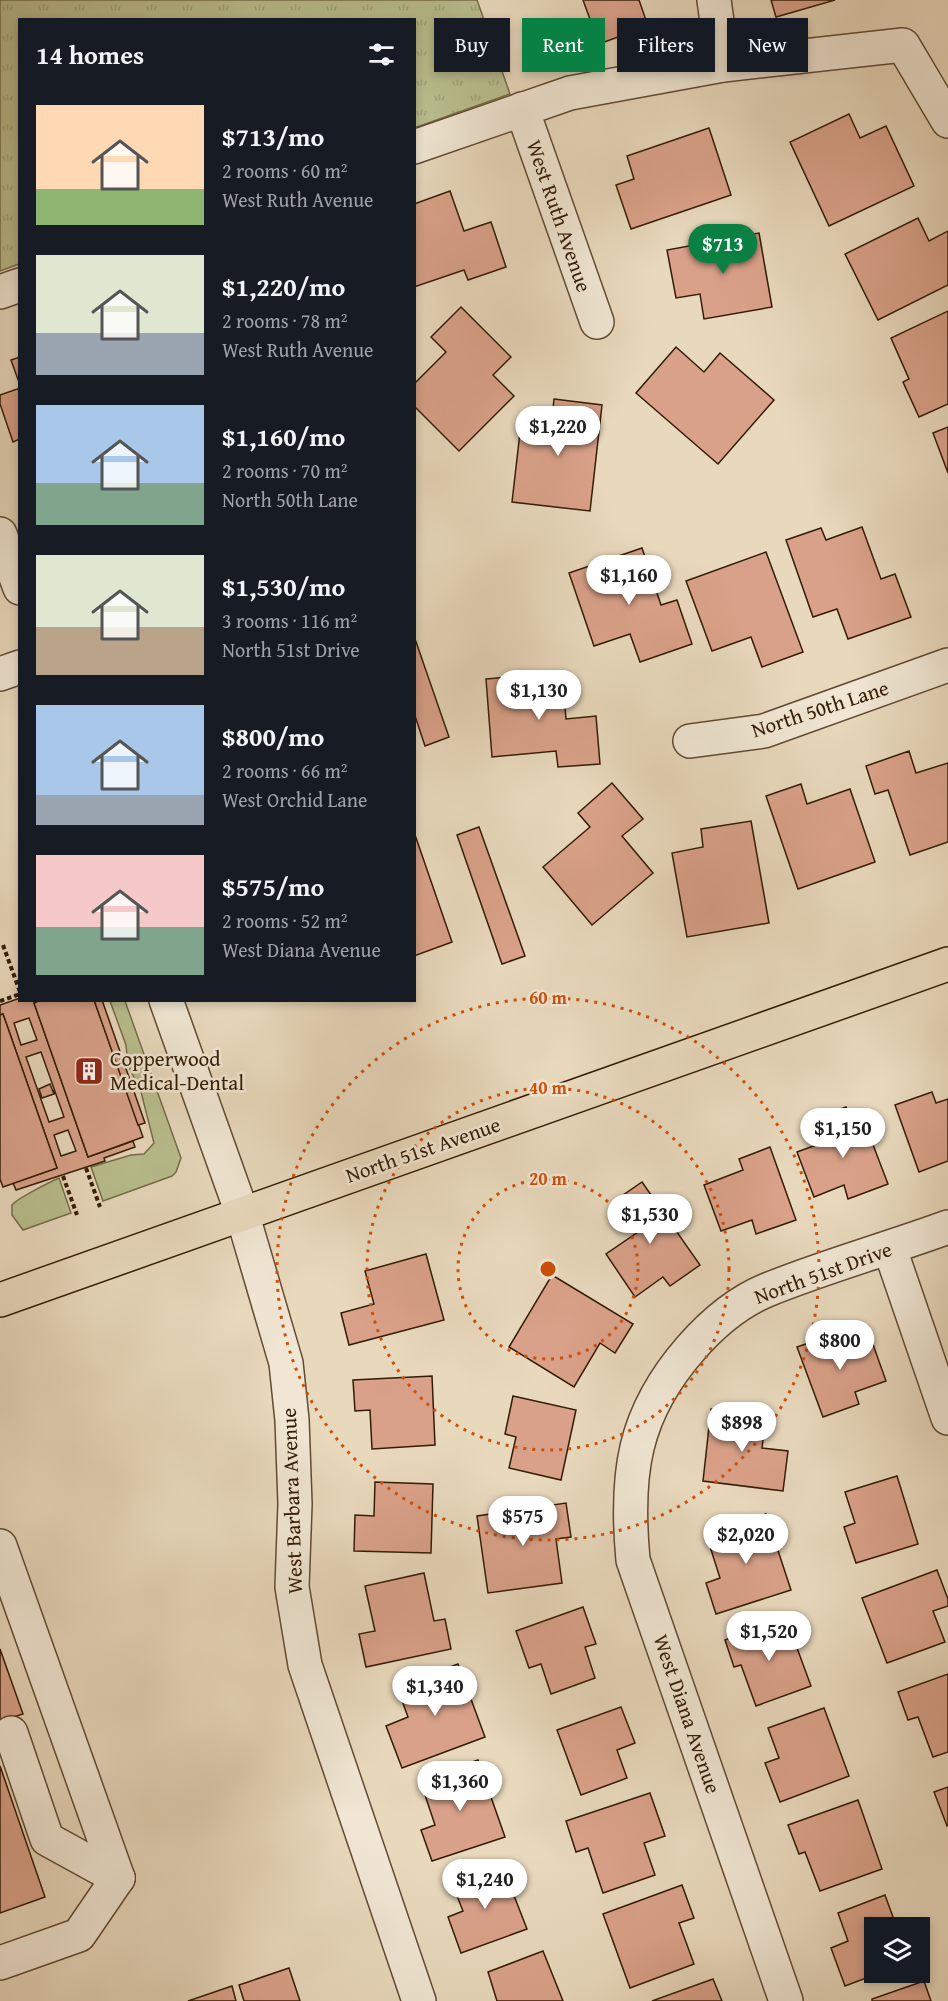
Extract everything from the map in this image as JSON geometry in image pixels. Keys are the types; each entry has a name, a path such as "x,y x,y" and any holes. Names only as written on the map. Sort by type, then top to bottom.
{"main road":[{"name":"North 51st Avenue","path":"0,1300 948,964"}],"street":[{"path":"714,0 723,65"},
{"path":"416,146 570,93 723,65 903,45 948,121"},
{"name":"West Ruth Avenue","path":"522,109 597,322"},
{"path":"0,292 18,286"},
{"path":"0,534 18,583"},
{"name":"North 50th Lane","path":"690,741 764,731 948,665"},
{"path":"0,674 18,668"},
{"name":"West Barbara Avenue","path":"167,1002 242,1213 286,1363 294,1494 292,1587 305,1665 420,2001"},
{"name":"North 51st Drive","path":"645,1421 655,1395 676,1365 727,1313 765,1290 890,1249 948,1227"},
{"path":"890,1249 948,1418"},
{"name":"West Diana Avenue","path":"645,1421 637,1446 631,1484 633,1560 786,2001"},
{"path":"0,1546 118,1878"},
{"path":"11,1733 47,1839 118,1878"},
{"path":"0,1963 79,1935 118,1878"}],"path":[{"path":"3,945 18,987"},
{"path":"0,1002 18,994"},
{"path":"86,1168 100,1207"},
{"path":"63,1176 77,1215"}],"green space":[{"path":"0,0 477,0 483,18 434,18 434,72 502,72 510,94 416,127 416,18 18,18 18,264 0,271"},
{"path":"110,1002 125,1002 181,1158 172,1176 103,1201 91,1167 131,1155 144,1154 154,1143 141,1092 128,1065 126,1045"},
{"path":"59,1178 71,1213 23,1230 12,1215 12,1205 27,1194"}],"building":[{"path":"583,0 639,0 645,18 617,18 617,37 605,42 605,18 590,18"},
{"path":"771,0 835,0 776,17"},
{"path":"849,114 860,138 886,126 914,186 829,226 790,142"},
{"path":"709,128 731,195 631,229 616,185 634,179 627,156"},
{"path":"450,191 464,231 491,222 506,267 468,280 464,270 416,286 416,203"},
{"path":"918,218 929,241 948,231 948,285 878,320 845,254"},
{"path":"759,233 772,307 704,319 700,294 676,298 667,250"},
{"path":"461,307 511,357 493,375 514,396 459,451 416,408 416,382 446,352 431,337"},
{"path":"948,311 948,404 919,417 903,382 909,379 891,338"},
{"path":"676,347 704,372 720,353 774,400 718,464 636,393"},
{"path":"18,358 18,379 11,360"},
{"path":"18,389 18,440 13,442 0,404 0,395"},
{"path":"554,399 602,405 590,511 512,502 522,415 552,418"},
{"path":"948,427 948,473 933,433"},
{"path":"862,527 881,579 895,574 911,617 848,639 837,609 813,617 786,540 821,528 826,540"},
{"path":"642,548 661,605 677,600 692,644 640,662 630,634 594,646 569,573"},
{"path":"766,552 803,652 762,667 751,637 712,651 686,581"},
{"path":"416,642 449,737 425,746 416,719"},
{"path":"562,673 566,719 596,716 600,764 558,767 556,751 492,757 486,679"},
{"path":"909,751 916,773 948,763 948,842 910,855 888,790 875,794 866,766"},
{"path":"612,783 643,819 622,836 653,873 592,925 543,867 590,827 578,813"},
{"path":"801,784 807,804 850,789 875,862 798,889 766,796"},
{"path":"751,821 769,923 687,937 672,853 703,847 701,829"},
{"path":"479,827 525,956 502,964 457,835"},
{"path":"416,838 452,942 416,955"},
{"path":"18,999 18,1002 36,1002 34,1003 88,1157 133,1141 135,1147 104,1158 105,1161 16,1190 13,1183 57,1168 3,1014 0,1015 0,1005","holes":["29,1018 37,1040 21,1045 14,1023","41,1052 64,1117 49,1122 26,1057","68,1130 76,1151 61,1156 54,1135"]},
{"name":"Copperwood Medical-Dental","path":"95,1002 143,1137 88,1157 34,1003"},
{"path":"95,1002 103,1002 145,1123 138,1125"},
{"path":"3,1014 57,1168 3,1187 0,1179 0,1015"},
{"path":"50,1084 54,1094 42,1098 39,1089"},
{"path":"932,1092 936,1103 948,1099 948,1161 919,1172 895,1105"},
{"path":"846,1107 856,1133 867,1129 888,1184 848,1199 844,1185 814,1197 797,1152 830,1140 821,1116"},
{"path":"770,1147 796,1220 756,1234 752,1220 721,1231 704,1185 743,1170 739,1159"},
{"path":"642,1182 700,1265 670,1286 663,1277 635,1297 606,1254 638,1232 616,1200"},
{"path":"426,1254 444,1320 349,1345 341,1313 374,1304 365,1271"},
{"path":"552,1275 633,1324 615,1353 600,1343 574,1387 509,1347"},
{"path":"837,1333 841,1346 870,1336 886,1381 855,1392 859,1404 823,1417 797,1347"},
{"path":"432,1376 435,1445 372,1449 370,1410 355,1411 353,1380"},
{"path":"513,1396 576,1410 561,1480 509,1468 516,1437 505,1434"},
{"path":"711,1409 766,1416 762,1448 788,1451 783,1491 703,1481"},
{"path":"897,1476 918,1544 856,1563 844,1527 855,1523 845,1492"},
{"path":"375,1482 433,1484 431,1553 354,1551 355,1515 374,1516"},
{"path":"566,1503 571,1537 556,1539 562,1583 488,1593 477,1516"},
{"path":"766,1514 791,1590 716,1614 706,1583 720,1578 706,1534"},
{"path":"937,1570 948,1599 948,1606 933,1611 945,1642 887,1663 862,1598"},
{"path":"424,1573 434,1621 445,1619 451,1649 366,1667 359,1634 375,1631 365,1586"},
{"path":"583,1607 596,1644 585,1647 595,1678 551,1694 541,1664 529,1668 516,1631"},
{"path":"786,1618 811,1686 756,1706 741,1665 734,1667 725,1640"},
{"path":"0,1649 23,1714 0,1721"},
{"path":"458,1664 485,1737 402,1768 386,1726 408,1717 397,1687"},
{"path":"948,1674 948,1752 933,1757 918,1717 908,1720 898,1692"},
{"path":"621,1707 635,1743 617,1750 627,1778 581,1795 557,1730"},
{"path":"824,1708 849,1776 780,1802 765,1763 779,1758 768,1728"},
{"path":"478,1760 505,1837 432,1861 421,1830 435,1825 420,1780"},
{"path":"0,1766 45,1897 0,1913"},
{"path":"948,1787 948,1825 947,1826 934,1792"},
{"path":"650,1793 665,1836 644,1843 655,1875 603,1893 588,1848 576,1852 566,1821"},
{"path":"858,1800 882,1869 820,1891 805,1852 799,1854 788,1825"},
{"path":"497,1863 509,1895 513,1893 527,1929 461,1953 448,1917 463,1911 451,1881"},
{"path":"682,1885 694,1918 679,1923 694,1964 630,1988 603,1914"},
{"path":"885,1895 893,1917 864,1917 864,1979 845,1986 831,1948 848,1941 838,1913"},
{"path":"543,1951 563,2001 497,2001 488,1972"},
{"path":"289,1968 300,2001 244,2001 239,1985"},
{"path":"713,1979 722,2001 652,2001"},
{"path":"918,1983 925,1983 931,2001 872,2001 872,1999"},
{"path":"232,1986 236,2001 188,2001"}],"place":[{"name":"Copperwood Medical-Dental","path":"89,1071"}]}
